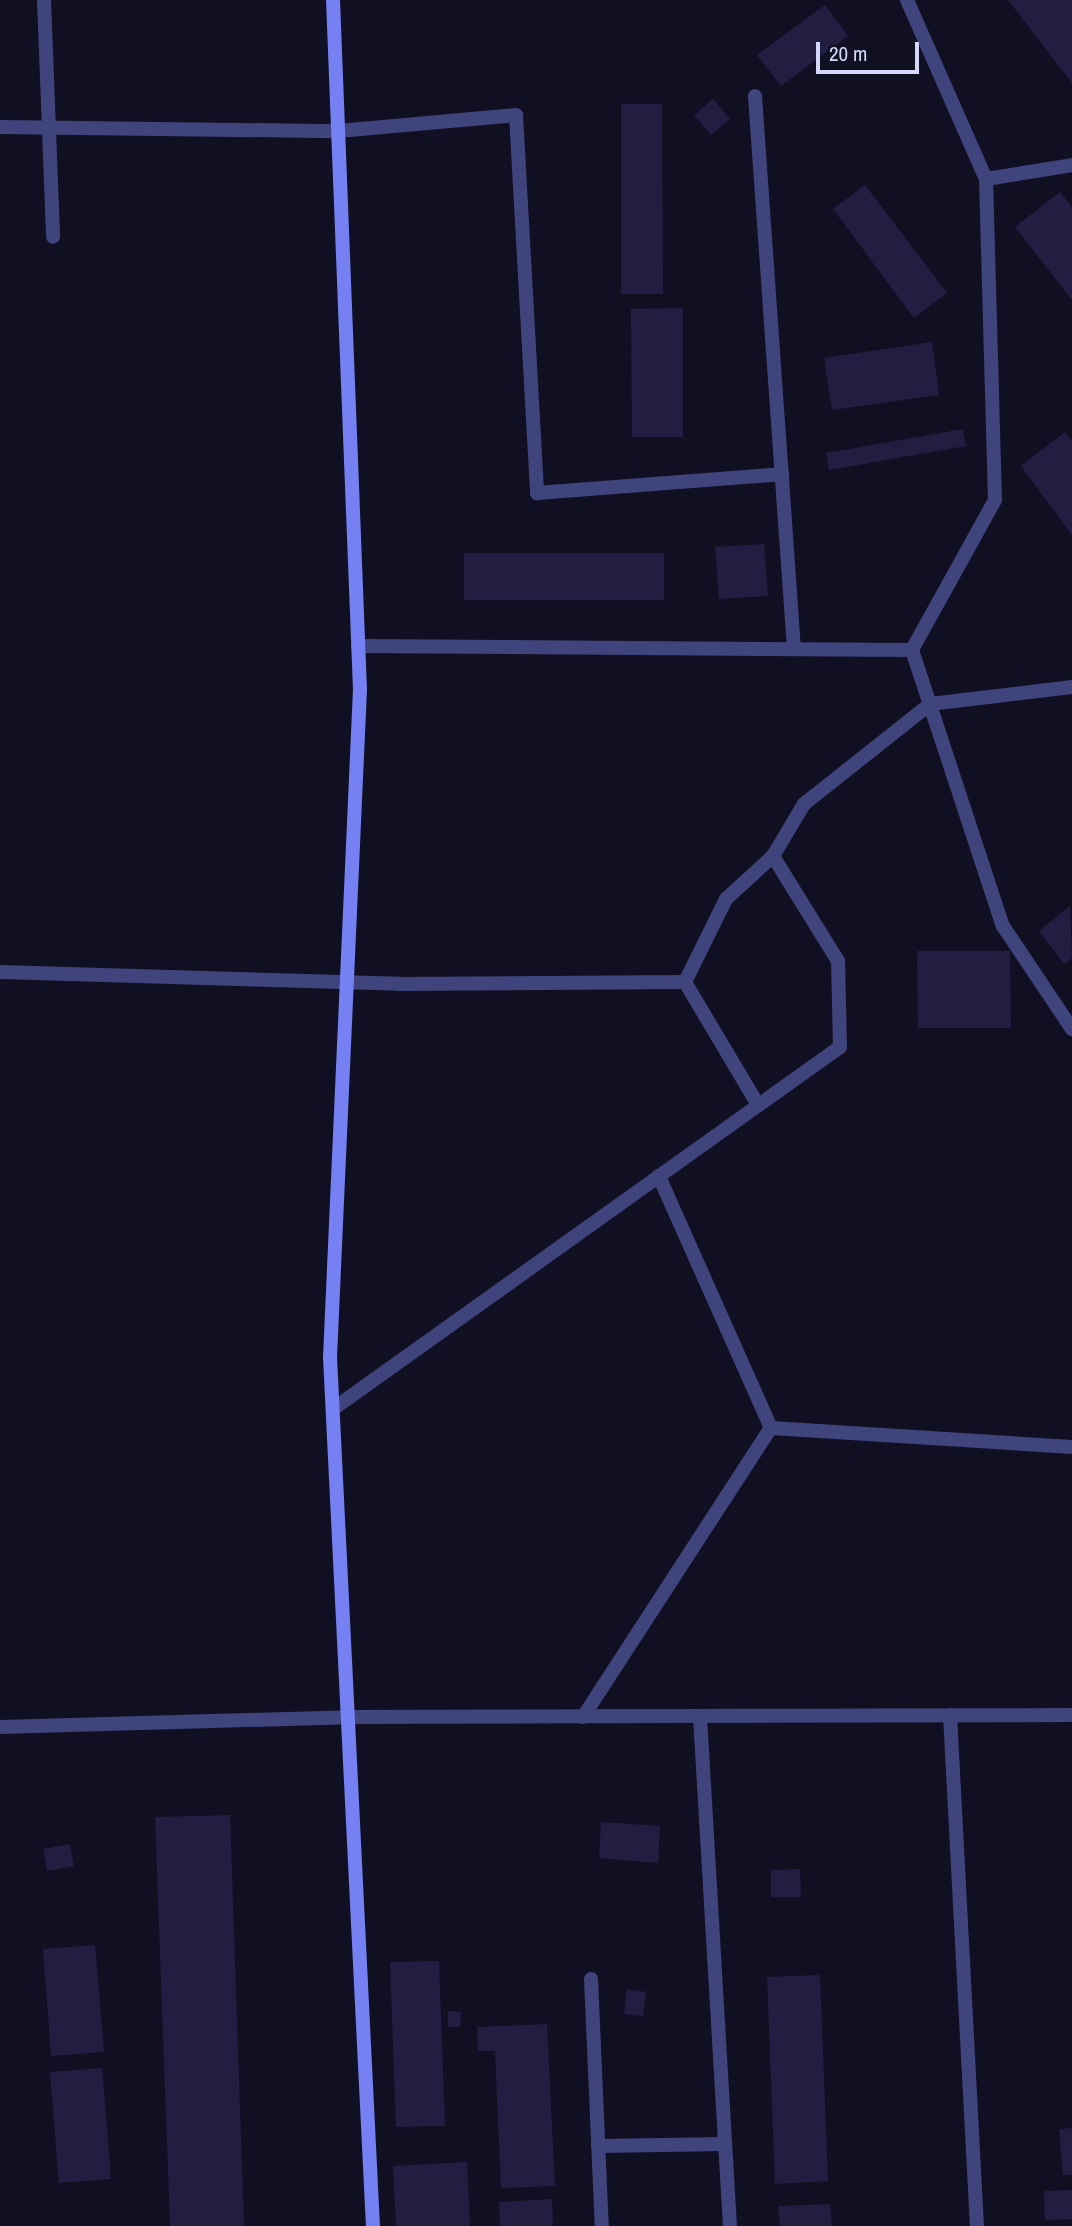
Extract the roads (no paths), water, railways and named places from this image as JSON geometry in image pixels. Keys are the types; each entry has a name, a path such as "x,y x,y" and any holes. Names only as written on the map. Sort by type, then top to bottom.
{"street":[{"path":"44,0 51,127 53,237"},
{"path":"333,0 358,646 347,981 330,1357 373,2226"},
{"path":"907,0 986,180 995,500 912,650 1003,926 1072,1028"},
{"path":"755,96 794,649"},
{"path":"0,127 338,131 516,115 537,493 782,474"},
{"path":"986,180 1072,165"},
{"path":"358,646 912,650"},
{"path":"685,982 726,899 773,856 804,804 930,704 1072,687"},
{"path":"333,1409 840,1047 838,961 773,856"},
{"path":"0,972 347,981 685,982"},
{"path":"685,982 758,1105"},
{"path":"659,1176 771,1428"},
{"path":"771,1428 1072,1447"},
{"path":"583,1717 771,1428"},
{"path":"0,1727 348,1717 1072,1715"},
{"path":"950,1716 977,2226"},
{"path":"700,1717 730,2226"},
{"path":"591,1979 602,2226"},
{"path":"598,2146 725,2144"}]}
